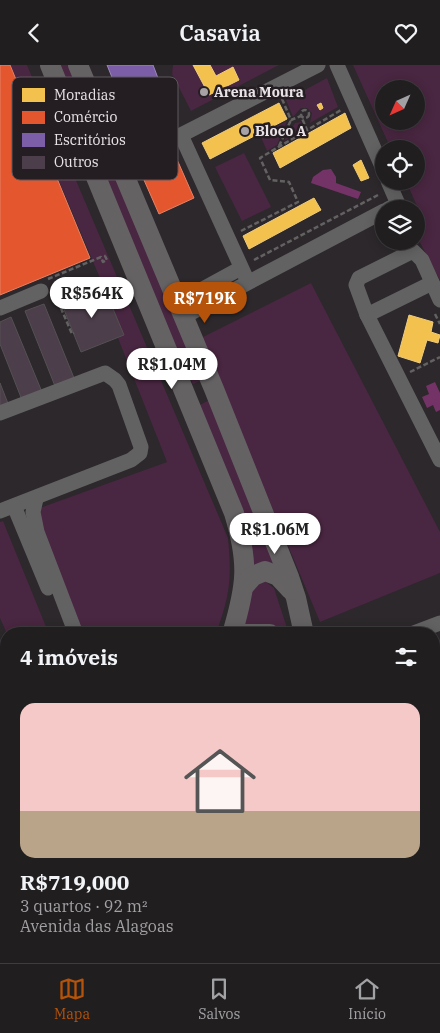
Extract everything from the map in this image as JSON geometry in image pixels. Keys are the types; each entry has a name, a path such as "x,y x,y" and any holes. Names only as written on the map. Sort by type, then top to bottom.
{"main road":[{"path":"50,65 55,77"},
{"path":"78,65 83,77"},
{"path":"97,180 234,513 245,556 245,585 234,627"},
{"path":"126,180 214,389 296,598 302,627"},
{"path":"160,335 193,389 203,392 214,389"},
{"path":"245,585 260,573 272,572 287,584 296,598"}],"street":[{"path":"245,275 181,135 318,65"},
{"path":"337,65 375,151"},
{"path":"386,190 395,200"},
{"path":"180,310 245,275 375,215"},
{"path":"436,305 432,283 422,260 413,251 357,281 358,293 367,315 440,460"},
{"path":"367,315 432,283"},
{"path":"0,308 47,285"},
{"path":"0,413 105,373 115,379 141,447 140,453 131,460 7,509 64,627"},
{"path":"36,499 33,512 37,532 73,627"}],"path":[{"path":"273,104 289,95"},
{"path":"282,99 292,120"},
{"path":"242,239 238,232 298,202 289,182 270,180 260,158 343,109 346,117"},
{"path":"279,146 292,120 301,116 307,130"},
{"path":"248,254 252,261 379,190"},
{"path":"74,333 72,334 47,285 101,257 103,262 107,260 105,256 108,255"},
{"path":"436,305 440,324"},
{"path":"402,377 440,357"}],"shaded area":[{"path":"10,65 27,65 32,77 15,77"},
{"path":"56,65 72,65 77,77 61,77"},
{"name":"Arena Moura","path":"173,65 279,65 191,111 178,86 178,77 174,77"},
{"path":"353,65 440,65 440,280 424,250 425,200 414,200 410,190 425,190 425,140 387,140 382,130 425,130 425,80 375,80 375,114"},
{"path":"327,78 338,107 310,123 312,113 307,108 301,108 293,117 286,100"},
{"path":"287,121 277,145 267,151 260,135"},
{"path":"301,122 303,129 284,141 295,123"},
{"path":"244,153 271,207 242,221 215,167"},
{"path":"331,169 336,177 336,183 361,192 358,199 311,183 313,177 323,170"},
{"path":"59,180 76,180 228,538 229,587 218,627 76,627 31,525 37,509 167,462 118,338 124,335"},
{"path":"105,180 120,180 203,380 193,384 170,335"},
{"path":"311,283 440,532 440,573 320,622 201,338"},
{"path":"435,382 440,393 440,410 436,412 433,405 427,408 422,397 429,394 426,386"},
{"path":"211,399 274,566 253,565 198,406"},
{"path":"3,521 46,627 4,627 0,618 0,522"},
{"path":"262,579 274,588 287,627 243,627 254,583"}],"building: Moradias":[{"path":"193,65 210,65 216,76 233,67 239,80 209,95"},
{"name":"Bloco A","path":"279,103 287,119 210,159 202,143"},
{"path":"321,103 323,108 320,110 317,105"},
{"path":"345,113 351,128 280,168 273,153"},
{"path":"361,160 369,178 361,181 353,165"},
{"path":"314,198 321,210 249,249 243,236"},
{"path":"409,315 433,322 431,332 440,335 438,343 427,340 420,363 398,356"}],"building: Comércio":[{"path":"0,65 10,65 15,77 12,77 12,180 58,180 90,258 0,295"},
{"path":"178,164 194,198 159,214 144,180 178,180"}],"building: Escritórios":[{"path":"107,65 153,65 158,77 112,77"}],"building: Outros":[{"path":"65,277 71,290 60,294 54,282"},
{"path":"103,285 124,335 81,352 61,302"},
{"path":"44,304 74,378 55,386 25,311"},
{"path":"11,317 42,392 22,400 0,344 0,322"},
{"path":"0,383 9,406 0,409"}],"place":[{"name":"Arena Moura","path":"204,92"},
{"name":"Bloco A","path":"245,131"}]}
